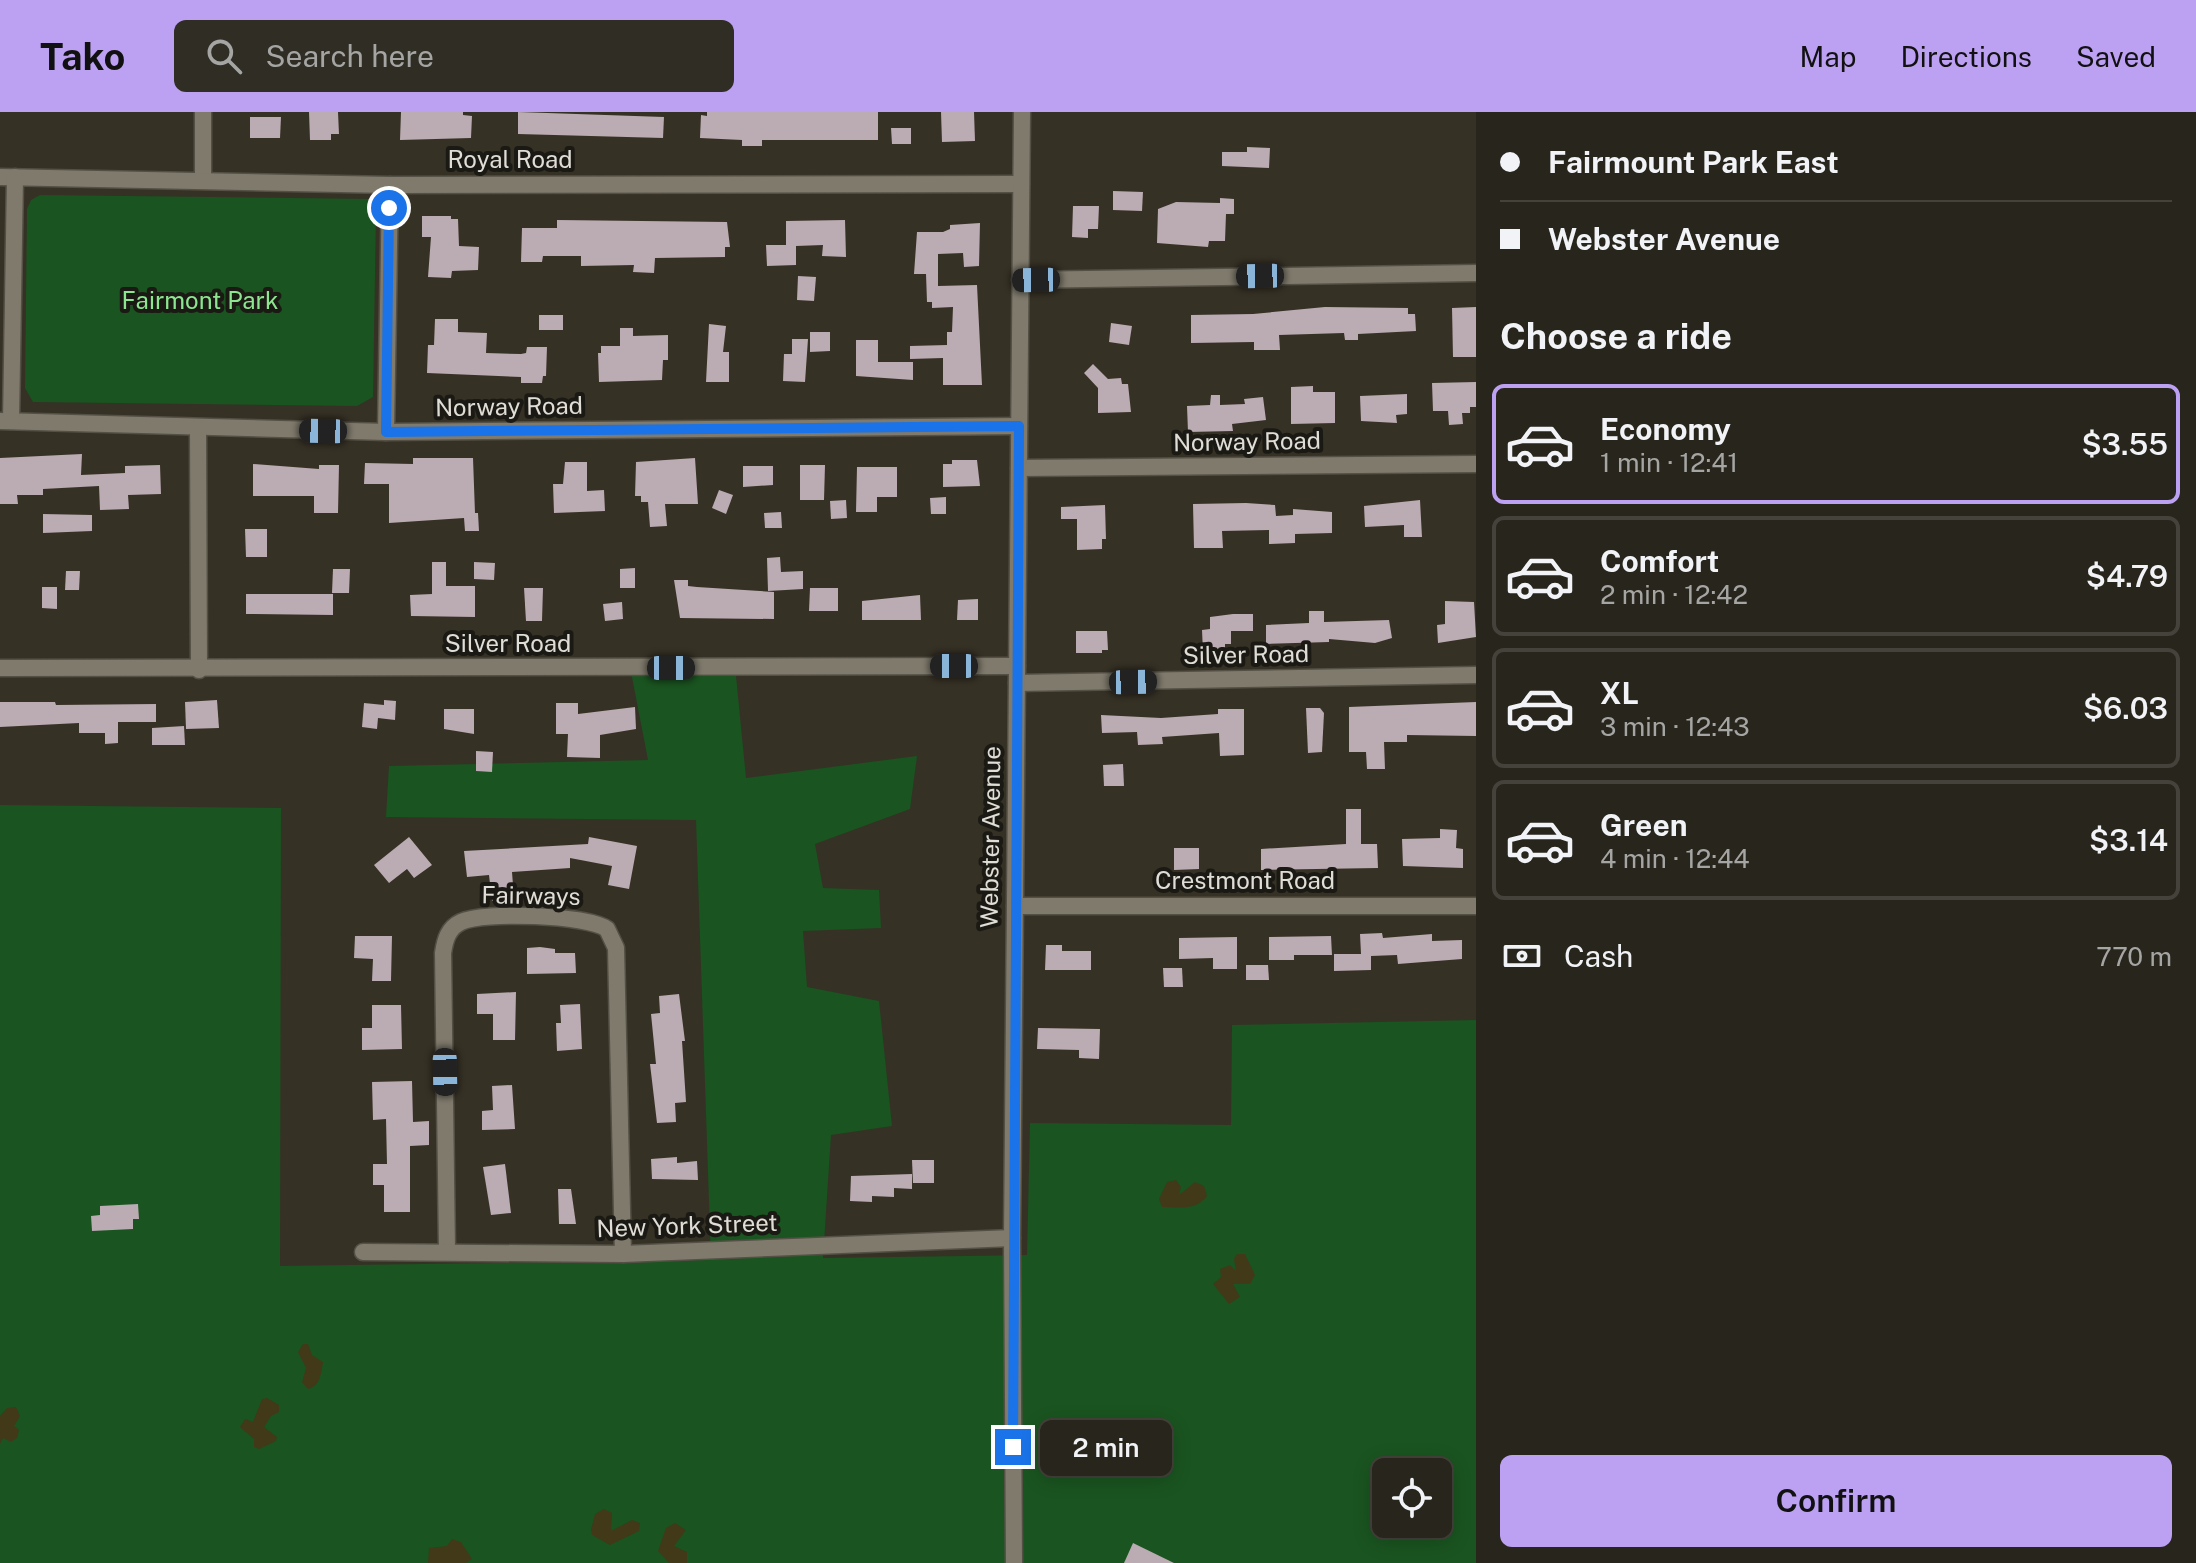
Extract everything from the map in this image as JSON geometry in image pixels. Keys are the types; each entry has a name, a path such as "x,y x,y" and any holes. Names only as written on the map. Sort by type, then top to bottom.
{"street":[{"path":"203,112 203,179"},
{"name":"Webster Avenue","path":"1014,1563 1012,1238 1022,112"},
{"path":"5,421 7,177"},
{"name":"Royal Road","path":"7,177 390,185 1021,184"},
{"path":"386,432 390,185"},
{"path":"1020,280 1476,273"},
{"name":"Norway Road","path":"5,421 386,432 1019,426"},
{"path":"198,428 199,670"},
{"name":"Norway Road","path":"1019,468 1476,464"},
{"name":"Silver Road","path":"0,668 1476,675"},
{"name":"Crestmont Road","path":"1015,906 1476,906"},
{"name":"Fairways","path":"447,1250 443,953 446,939 461,922 475,918 587,919 607,929 616,948 623,1254"},
{"name":"New York Street","path":"363,1252 447,1250 623,1254 1012,1238"}],"green space":[{"name":"Fairmont Park","path":"40,195 371,199 376,210 373,397 357,406 33,402 25,388 27,209 31,200"},
{"path":"631,672 736,676 746,778 917,756 910,809 815,844 823,888 879,890 881,928 803,931 807,987 879,1001 892,1126 831,1135 823,1258 1027,1255 1030,1123 1231,1125 1232,1025 1476,1020 1476,1563 0,1563 0,805 281,808 280,1266 711,1260 696,820 386,817 389,766 648,760"}],"sand":[{"path":"1176,1180 1181,1187 1179,1195 1195,1182 1204,1186 1207,1196 1192,1206 1162,1207 1159,1199 1167,1182"},
{"path":"1237,1254 1245,1254 1255,1275 1250,1284 1233,1284 1240,1297 1229,1304 1213,1284 1221,1277 1220,1269 1230,1265 1236,1271 1234,1259"},
{"path":"303,1344 308,1344 312,1355 323,1362 318,1382 308,1389 302,1382 306,1368 298,1352"},
{"path":"267,1398 279,1405 279,1412 271,1416 264,1427 277,1437 276,1441 259,1449 254,1447 254,1439 240,1427 245,1419 253,1422 262,1399"},
{"path":"16,1407 20,1416 14,1426 19,1430 17,1438 11,1442 3,1438 0,1444 0,1416 7,1408"},
{"path":"604,1509 612,1513 611,1531 632,1520 640,1523 639,1531 610,1545 592,1535 595,1514"},
{"path":"675,1523 686,1530 674,1546 687,1552 687,1563 669,1563 658,1551 666,1528"},
{"path":"452,1539 461,1542 472,1559 466,1563 428,1563 429,1548 447,1546"}],"building":[{"path":"309,112 338,112 339,134 331,134 331,140 310,140"},
{"path":"401,112 463,112 463,115 472,116 471,138 400,140"},
{"path":"518,112 664,117 663,138 518,134"},
{"path":"707,112 878,112 878,140 762,140 762,146 742,146 742,140 700,138 701,115 707,116"},
{"path":"941,112 974,112 975,141 942,142"},
{"path":"250,117 281,117 280,138 250,138"},
{"path":"891,128 911,128 911,144 892,144"},
{"path":"1247,147 1270,148 1269,168 1222,166 1222,152 1247,152"},
{"path":"1113,191 1143,192 1142,211 1113,210"},
{"path":"1220,198 1234,199 1234,214 1226,214 1225,241 1209,241 1208,247 1157,243 1158,209 1176,202 1220,203"},
{"path":"1073,206 1099,206 1098,229 1088,229 1088,238 1072,237"},
{"path":"422,216 451,216 451,219 458,219 459,246 479,247 478,270 452,271 451,278 428,277 431,237 422,237"},
{"path":"557,220 727,222 730,247 725,247 725,257 655,258 654,273 633,272 634,265 581,266 581,256 543,256 542,262 521,262 522,228 557,228"},
{"path":"845,220 846,257 822,256 823,245 796,246 796,265 767,266 766,245 786,245 786,221"},
{"path":"980,223 979,266 964,267 963,253 938,254 938,286 977,285 982,385 943,385 943,358 910,359 910,346 947,345 947,332 952,332 953,307 932,308 932,302 927,302 926,274 914,274 917,232 943,232 950,229 950,225"},
{"path":"798,276 816,277 814,301 797,300"},
{"path":"1325,307 1408,308 1408,314 1415,314 1416,331 1358,334 1358,340 1345,340 1344,333 1279,335 1280,350 1254,350 1254,342 1191,343 1191,315 1253,314"},
{"path":"1476,307 1476,357 1453,357 1452,308"},
{"path":"539,315 563,315 563,330 539,330"},
{"path":"435,319 458,319 458,332 487,333 486,353 521,354 526,353 527,347 547,347 546,376 543,376 542,383 521,383 521,377 427,373 428,345 434,345"},
{"path":"1111,323 1132,326 1129,345 1109,342"},
{"path":"709,324 726,326 723,352 729,352 729,382 706,382"},
{"path":"620,328 633,328 633,336 668,335 668,360 663,360 662,380 599,382 598,353 601,353 601,346 620,346"},
{"path":"810,332 830,332 830,351 810,352"},
{"path":"792,339 808,339 805,382 783,381 784,354 792,354"},
{"path":"856,340 878,340 878,362 913,362 913,380 856,376"},
{"path":"1093,364 1108,379 1121,378 1122,384 1128,384 1131,412 1098,413 1098,388 1084,373"},
{"path":"1476,382 1476,407 1470,407 1470,413 1462,413 1463,424 1449,425 1448,411 1433,411 1432,383"},
{"path":"1313,386 1313,392 1335,392 1335,423 1291,424 1291,387"},
{"path":"1407,394 1407,414 1396,415 1397,423 1361,421 1360,396"},
{"path":"1211,395 1220,395 1220,405 1245,404 1244,399 1263,397 1266,420 1232,424 1233,431 1188,432 1187,406 1210,405"},
{"path":"82,454 81,475 125,473 125,466 160,465 161,494 128,495 129,509 100,510 99,486 43,489 43,495 17,495 18,504 0,504 0,458"},
{"path":"413,458 473,458 475,513 478,513 479,531 465,531 464,518 389,523 389,484 364,484 365,463 413,464"},
{"path":"695,458 698,504 665,504 667,526 650,527 648,502 641,502 641,496 635,496 636,462"},
{"path":"952,460 977,460 980,486 943,487 943,464 952,464"},
{"path":"565,462 587,462 587,491 604,490 605,511 554,513 553,484 563,484"},
{"path":"253,464 319,469 319,465 339,465 338,513 314,513 314,496 253,496"},
{"path":"800,465 825,465 824,500 800,500"},
{"path":"743,466 773,466 773,485 743,487"},
{"path":"857,467 897,467 897,497 877,497 877,512 856,512"},
{"path":"719,490 733,495 726,514 712,508"},
{"path":"946,497 946,514 931,514 930,498"},
{"path":"846,500 847,518 831,519 830,501"},
{"path":"1420,500 1422,537 1404,537 1404,525 1365,527 1364,506"},
{"path":"1193,504 1275,505 1276,516 1293,515 1293,509 1332,512 1332,533 1295,534 1295,543 1269,544 1269,530 1222,531 1223,548 1194,548"},
{"path":"1105,505 1106,539 1102,539 1102,549 1077,550 1077,519 1061,519 1061,507"},
{"path":"781,512 782,528 765,528 764,513"},
{"path":"43,514 92,515 92,531 43,533"},
{"path":"245,529 267,529 267,557 246,557"},
{"path":"780,557 781,572 803,571 803,589 768,591 767,558"},
{"path":"432,562 446,562 446,586 475,586 475,617 411,616 410,595 432,594"},
{"path":"474,562 495,563 494,580 474,579"},
{"path":"635,568 635,588 620,588 620,569"},
{"path":"333,569 350,569 349,593 332,593"},
{"path":"66,571 80,571 79,590 65,590"},
{"path":"674,580 688,580 688,586 774,592 774,619 680,618"},
{"path":"42,587 57,587 57,609 42,608"},
{"path":"524,588 543,588 542,621 526,621"},
{"path":"810,588 838,588 838,611 809,611"},
{"path":"246,594 333,594 333,615 246,614"},
{"path":"920,595 921,620 862,620 862,601"},
{"path":"978,599 978,620 957,620 958,600"},
{"path":"1445,601 1474,602 1476,637 1438,643 1437,625 1445,624"},
{"path":"622,602 623,619 605,621 603,604"},
{"path":"1309,611 1324,611 1324,622 1389,620 1392,638 1375,643 1329,639 1329,642 1266,644 1266,625 1309,623"},
{"path":"1253,614 1253,631 1231,631 1231,644 1225,644 1225,651 1203,652 1202,630 1210,629 1210,617"},
{"path":"1076,631 1107,631 1108,650 1102,650 1102,653 1076,653"},
{"path":"217,700 219,728 186,729 185,702"},
{"path":"384,700 396,701 395,720 378,718 377,729 362,727 364,703 384,705"},
{"path":"0,702 156,704 156,722 118,722 118,743 105,744 105,733 79,733 79,723 0,727"},
{"path":"1476,702 1476,736 1407,735 1407,742 1384,742 1385,769 1367,769 1366,752 1349,752 1349,707"},
{"path":"556,703 578,703 578,714 635,707 636,729 600,735 600,758 567,757 568,734 556,734"},
{"path":"1306,708 1320,708 1324,713 1322,752 1308,753"},
{"path":"444,709 474,709 474,734 444,729"},
{"path":"1218,709 1244,709 1244,755 1220,756 1219,733 1162,737 1163,744 1138,745 1137,732 1102,733 1101,715 1161,718 1218,714"},
{"path":"184,726 185,745 152,745 152,728"},
{"path":"476,751 493,752 492,772 476,771"},
{"path":"1123,764 1124,786 1104,786 1103,765"},
{"path":"1346,809 1361,809 1361,844 1377,844 1378,868 1261,870 1261,849 1346,844"},
{"path":"1440,829 1457,830 1456,848 1463,849 1463,868 1403,866 1402,839 1440,838"},
{"path":"409,837 432,865 414,878 407,869 389,883 374,865"},
{"path":"589,837 637,846 629,889 608,885 612,866 570,858 570,868 512,872 514,898 492,901 489,875 467,877 464,851 588,844"},
{"path":"1174,848 1199,848 1199,869 1174,870"},
{"path":"1382,933 1383,938 1432,934 1432,941 1462,940 1462,959 1398,964 1397,955 1371,956 1371,970 1334,971 1334,954 1361,954 1360,934"},
{"path":"355,936 392,936 391,981 372,981 373,959 354,958"},
{"path":"1331,936 1332,955 1294,955 1294,960 1269,960 1269,937"},
{"path":"1237,937 1237,969 1213,969 1213,958 1179,959 1179,938"},
{"path":"1046,945 1062,945 1062,951 1091,951 1091,970 1045,970"},
{"path":"527,948 555,949 555,953 575,953 576,973 527,974"},
{"path":"1246,965 1268,965 1269,980 1246,980"},
{"path":"1163,968 1182,968 1183,987 1164,987"},
{"path":"516,992 515,1040 493,1040 493,1014 477,1014 477,994"},
{"path":"679,994 685,1041 682,1041 686,1102 675,1103 676,1122 657,1123 650,1064 656,1064 651,1014 660,1013 659,996"},
{"path":"580,1004 582,1049 557,1051 556,1023 561,1023 560,1005"},
{"path":"372,1005 401,1005 402,1049 362,1050 362,1028 372,1028"},
{"path":"1038,1028 1100,1029 1099,1059 1079,1058 1079,1050 1037,1049"},
{"path":"412,1081 413,1122 429,1121 429,1145 410,1146 410,1212 384,1212 384,1185 373,1185 373,1164 387,1164 386,1119 373,1120 372,1082"},
{"path":"512,1085 515,1129 482,1130 482,1111 493,1110 492,1086"},
{"path":"677,1157 677,1163 697,1161 698,1180 652,1179 651,1159"},
{"path":"912,1160 934,1160 934,1183 913,1183"},
{"path":"505,1164 511,1213 491,1215 483,1167"},
{"path":"912,1174 912,1189 894,1188 894,1197 872,1196 872,1202 850,1201 851,1176"},
{"path":"558,1189 571,1189 576,1224 559,1224"},
{"path":"138,1204 139,1219 133,1219 133,1229 92,1231 91,1216 100,1215 100,1206"},
{"path":"1133,1543 1174,1563 1124,1563"}],"route":[{"path":"389,208 386,432 1019,426 1013,1447"}]}
